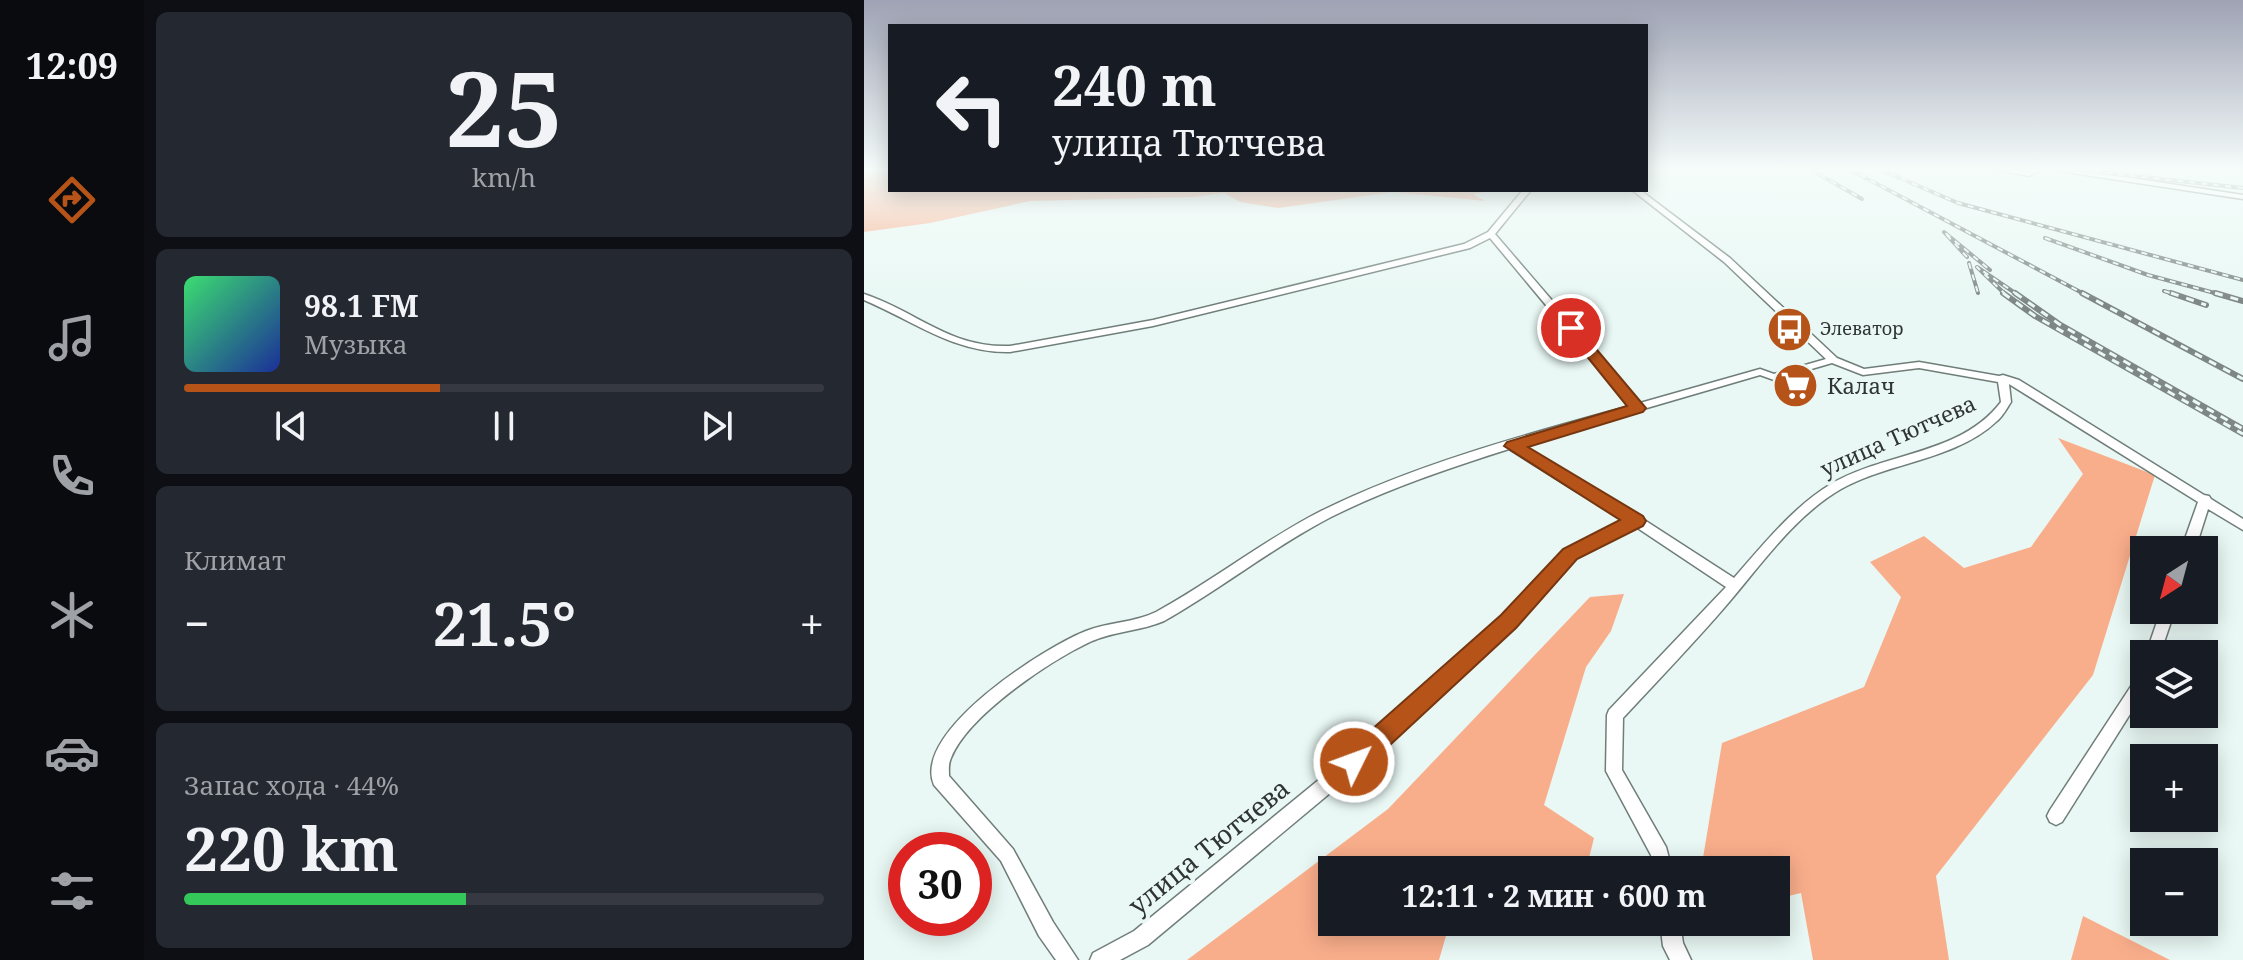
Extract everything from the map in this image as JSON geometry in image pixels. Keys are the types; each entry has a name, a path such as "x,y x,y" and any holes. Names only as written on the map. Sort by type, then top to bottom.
{"street":[{"path":"864,297 967,346 994,351 1167,319 1467,246 1491,234 1508,214"},
{"path":"1667,214 1727,260 1833,360"},
{"path":"1491,234 1638,408"},
{"path":"1068,960 1046,929 1007,855 940,779 937,770 940,756 972,715 1064,649 1107,630 1155,618 1250,564 1321,518 1371,495 1513,446 1760,372 1774,377 1833,360"},
{"name":"улица Тютчева","path":"1661,856 1614,771 1615,715 1761,555 1834,487 1914,458 1993,420 2006,402 2003,378 1919,365 1863,372 1833,360"},
{"path":"2003,378 2040,396 2243,525"},
{"path":"1513,446 1734,585"},
{"path":"2193,536 2205,499"},
{"name":"улица Тютчева","path":"1100,960 1141,938 1354,762 1508,621 1570,554 1636,521"},
{"path":"2056,816 2130,701"},
{"path":"1672,936 1673,946 1681,960"}],"shaded area":[{"path":"864,214 972,214 930,223 864,232"},
{"path":"2058,438 2155,475 2136,536 2130,536 2130,556 2093,675 1936,876 1949,960 1813,960 1801,893 1790,896 1790,856 1703,856 1722,743 1864,687 1901,597 1870,562 1924,536 1964,568 2031,547 2083,474"},
{"path":"1624,594 1611,631 1586,667 1544,805 1594,838 1590,856 1325,856 1388,809 1590,597"},
{"path":"1318,862 1318,936 1446,936 1439,960 1187,960"},
{"path":"2083,916 2170,960 2071,960"}],"railway":[{"path":"1933,214 2086,295"},
{"path":"1998,214 2243,280"},
{"path":"1967,257 1944,232 1990,270"},
{"path":"2045,238 2148,275 2222,295"},
{"path":"1969,263 1978,293"},
{"path":"2006,295 1977,267 2018,295"},
{"path":"2164,291 2175,294"},
{"path":"2003,293 2035,316 2243,434"},
{"path":"2015,293 2059,324 2243,429"},
{"path":"2082,293 2243,379"},
{"path":"2171,293 2175,294"},
{"path":"2215,293 2222,295"},
{"path":"2175,294 2206,305"},
{"path":"2222,295 2243,301"}],"place":[{"name":"Элеватор","path":"1789,329"},
{"name":"Калач","path":"1796,386"}],"route":[{"path":"1354,762 1525,605 1559,563 1590,541 1636,521 1513,446 1638,408 1571,328"}]}
